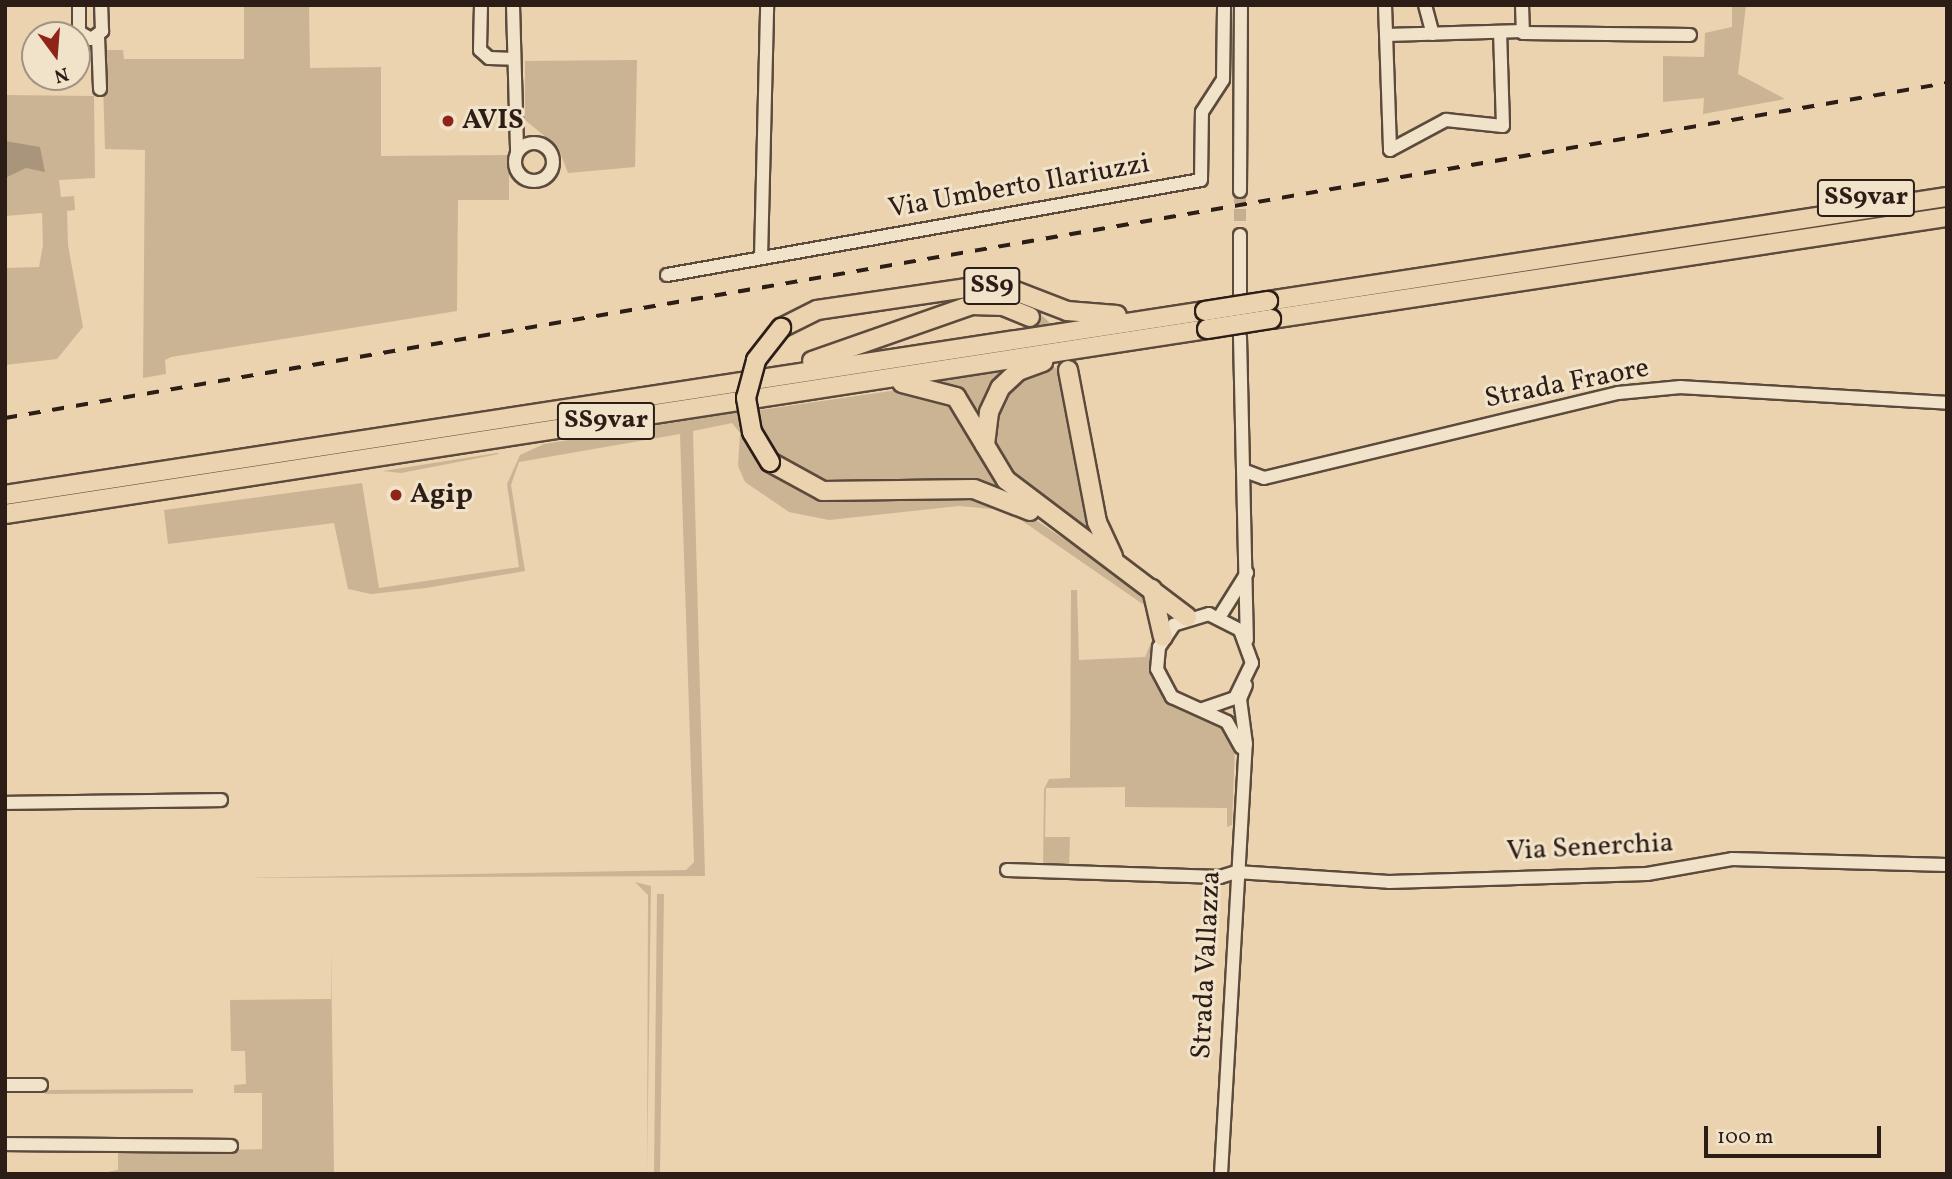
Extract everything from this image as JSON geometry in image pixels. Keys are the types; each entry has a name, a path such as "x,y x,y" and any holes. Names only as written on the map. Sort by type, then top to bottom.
{"highway":[{"name":"SS9var","path":"5,495 1787,220 1839,203 1947,186"},
{"path":"1787,220 1947,197"},
{"name":"SS9var","path":"5,514 1947,217"},
{"name":"SS9","path":"1115,562 995,494 957,488 830,492 798,483 770,462 752,432 747,392 758,355 781,328 817,310 979,286 1010,289 1090,315 1205,310"},
{"name":"SS9","path":"777,376 972,305 1003,306 1030,317"},
{"path":"985,445 991,404 1018,371 1165,335"},
{"name":"SS9","path":"1068,370 1099,529 1130,573"},
{"name":"SS9","path":"718,404 920,383 961,401 985,445 1011,484 1187,617"},
{"path":"1152,589 1163,637"}],"street":[{"path":"79,5 79,32 98,36"},
{"path":"100,89 98,36 101,5"},
{"path":"481,5 480,50 489,58 514,58"},
{"path":"513,5 514,58 516,125 517,152 521,176 546,177 551,154 532,143 516,125"},
{"path":"761,258 767,5"},
{"name":"Via Umberto Ilariuzzi","path":"667,275 1201,180 1202,113 1223,80 1224,5"},
{"path":"1240,191 1241,5"},
{"path":"1385,5 1390,150 1446,120 1503,126 1500,32"},
{"path":"1425,5 1433,34"},
{"path":"1522,5 1523,31"},
{"path":"1386,35 1523,31 1690,35"},
{"path":"517,152 532,143"},
{"path":"1240,228 1240,292"},
{"name":"Strada Vallazza","path":"1221,1174 1244,759 1240,699 1252,663 1247,640 1240,337"},
{"name":"Strada Fraore","path":"1245,471 1264,478 1643,391 1681,387 1947,403"},
{"path":"1220,616 1247,572"},
{"path":"1163,637 1187,617 1220,616 1247,640"},
{"name":"Strada Vallazza","path":"1163,637 1157,658 1160,679 1172,697 1227,722 1244,759"},
{"path":"1203,709 1228,703 1246,685"},
{"path":"5,803 221,800"},
{"name":"Via Senerchia","path":"1007,870 1220,877 1236,872 1390,881 1647,874 1732,859 1947,865"},
{"path":"5,1085 41,1085"},
{"path":"5,1144 231,1146"}],"shaded area":[{"path":"244,5 309,5 310,68 381,67 381,156 509,155 509,200 458,200 457,311 171,357 165,360 166,374 143,378 145,150 105,149 102,50 123,50 124,59 244,59"},
{"path":"1732,5 1746,5 1738,74 1785,99 1703,114 1704,98 1663,102 1663,56 1704,57 1705,33 1732,27"},
{"path":"637,60 635,167 568,173 558,147 525,120 525,61"},
{"path":"5,95 94,96 95,178 59,180 61,197 74,196 75,210 67,211 68,245 83,327 57,359 5,365 5,268 39,267 43,245 42,213 5,216"},
{"path":"5,141 40,147 45,172 26,168 5,178"},
{"path":"1049,365 1063,371 1089,532 1010,472 995,448 993,418 1011,383"},
{"path":"1000,372 980,416 939,383 939,380"},
{"path":"911,388 941,394 968,422 1000,487 829,485 783,464 763,439 754,411"},
{"path":"739,412 761,463 796,488 811,494 966,494 1033,518 1142,592 1160,615 1152,665 1160,692 1183,710 1224,726 1235,748 1232,825 1227,827 1227,808 1125,807 1125,787 1046,788 1045,837 1070,837 1069,871 1043,869 1044,789 1049,779 1070,778 1071,590 1077,590 1079,660 1145,657 1155,633 1147,607 1021,520 993,509 959,506 829,520 789,512 745,482 738,466 740,433 732,423 693,431 705,876 244,878 686,870 694,862 680,434 519,462 511,485 525,571 426,588 371,594 348,589 334,523 168,544 164,510 362,483 379,588 519,567 507,484 520,455 544,444"},
{"path":"497,453 499,454 401,473 383,471"},
{"path":"635,882 651,886 647,1174 648,895"},
{"path":"657,894 664,894 660,1174 654,1174"},
{"path":"331,949 334,1174 97,1174 118,1170 118,1152 262,1149 262,1093 234,1093 234,1085 246,1084 245,1051 231,1051 230,1000 331,999"},
{"path":"193,1089 193,1093 45,1094 45,1090"}],"tunnel":[{"path":"1240,191 1240,221"},
{"path":"1030,317 1053,338 1068,370"}],"railway":[{"path":"5,418 1947,83"}],"place":[{"name":"AVIS","path":"448,121"},
{"name":"Agip","path":"396,495"}]}
